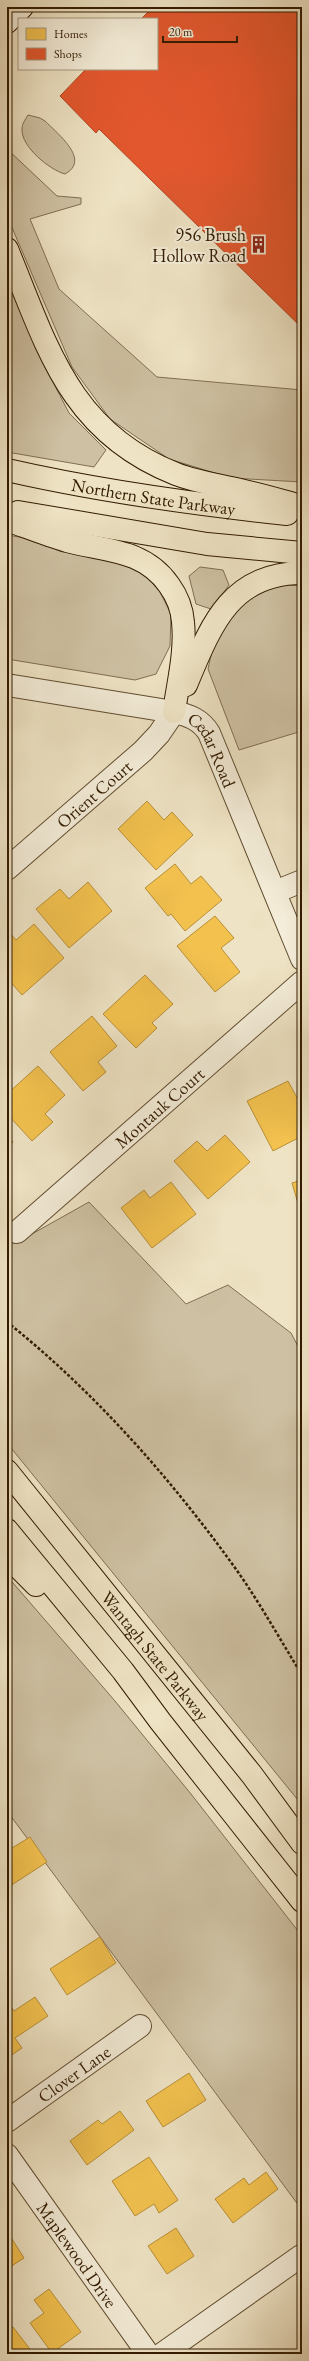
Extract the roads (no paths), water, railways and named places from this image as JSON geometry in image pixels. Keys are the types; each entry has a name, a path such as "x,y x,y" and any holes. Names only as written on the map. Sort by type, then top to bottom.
{"highway":[{"path":"7,249 62,378 89,416 103,430 135,454 175,474 302,506"},
{"name":"Northern State Parkway","path":"7,470 90,487 157,498 302,515"},
{"path":"7,509 72,522 207,544 302,553"},
{"path":"7,520 68,541 121,552 138,558 163,576 180,605 183,620 182,653 174,712"},
{"path":"174,712 210,631 229,602 257,582 275,575 302,573"},
{"name":"Wantagh State Parkway","path":"7,1471 252,1775 302,1842"},
{"name":"Wantagh State Parkway","path":"7,1530 123,1671 160,1721 302,1901"},
{"path":"7,1556 123,1671"}],"street":[{"path":"7,22 22,7"},
{"name":"Cedar Road","path":"7,685 174,712 199,721 209,733 302,959"},
{"name":"Orient Court","path":"7,869 147,747 159,734 174,712"},
{"path":"275,892 302,881"},
{"name":"Montauk Court","path":"17,1232 302,982"},
{"name":"Clover Lane","path":"7,2121 140,2026"},
{"name":"Maplewood Drive","path":"7,2155 148,2354"},
{"path":"162,2354 301,2256"}],"place":[{"name":"956 Brush Hollow Road","path":"259,244"}]}
